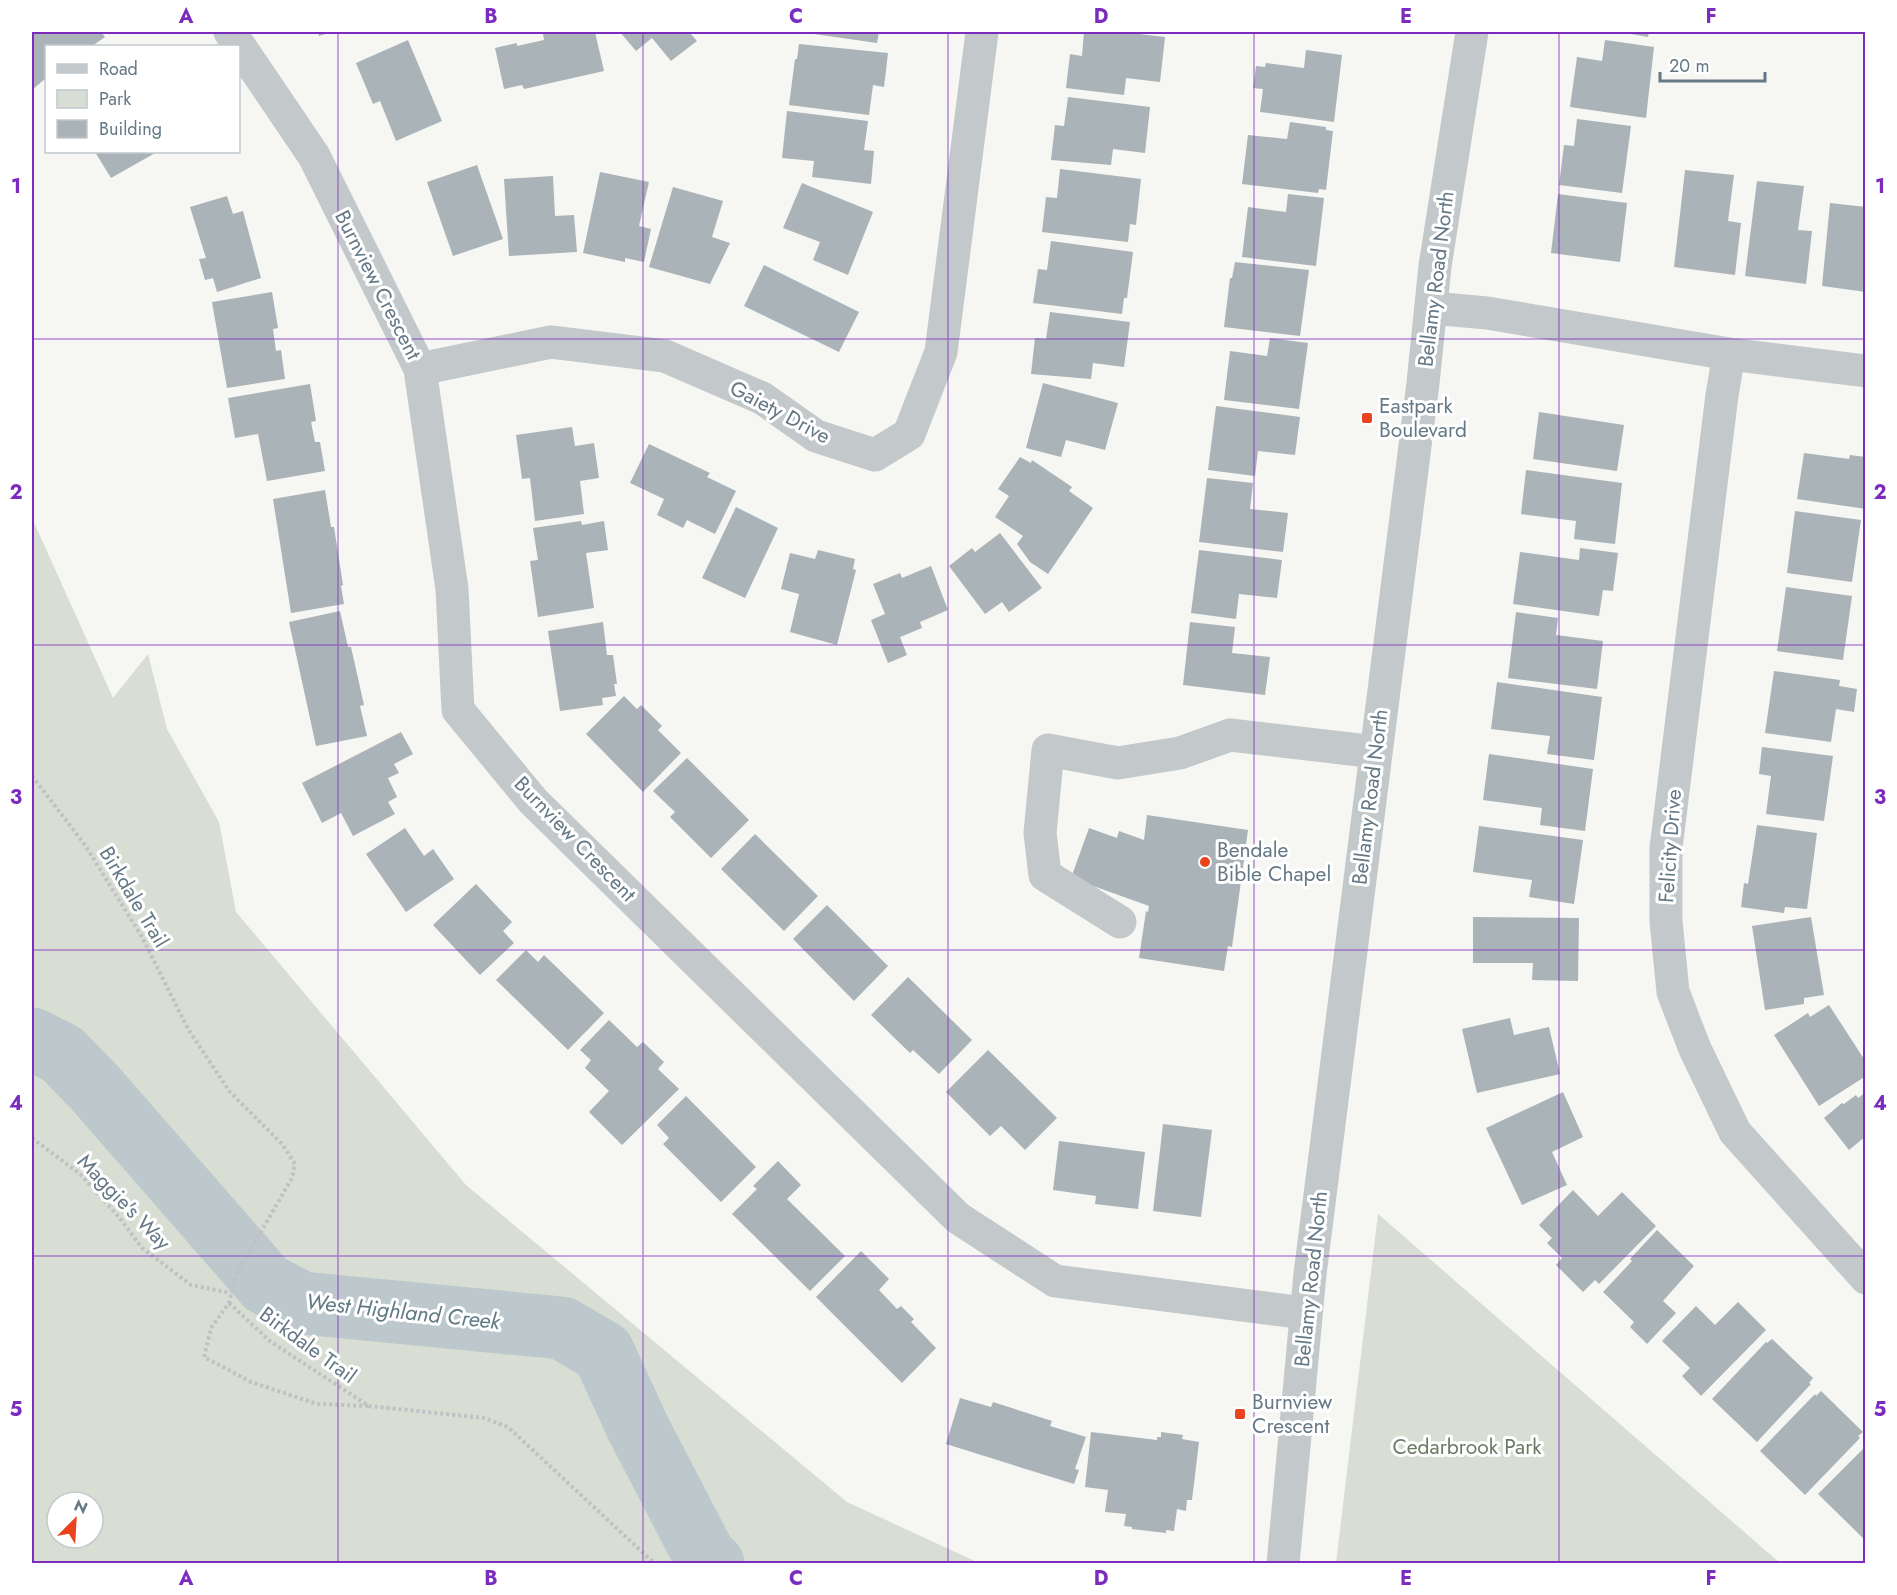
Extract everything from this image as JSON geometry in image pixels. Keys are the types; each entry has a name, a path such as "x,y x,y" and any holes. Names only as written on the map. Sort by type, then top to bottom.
{"street":[{"name":"Burnview Crescent","path":"230,32 239,45"},
{"name":"Gaiety Drive","path":"420,369 551,342 665,356 762,399 816,436 875,455 909,434 941,352 982,32"},
{"name":"Bellamy Road North","path":"1283,1563 1305,1313 1432,308 1435,266 1472,32"},
{"name":"Burnview Crescent","path":"240,47 314,156 420,369 452,589 458,710 533,801 958,1218 1055,1281 1305,1313"},
{"path":"1432,308 1487,313 1729,354 1866,371"},
{"name":"Felicity Drive","path":"1729,354 1719,418 1666,848 1666,921 1673,992 1695,1049 1735,1132 1866,1278"},
{"path":"1120,922 1045,875 1040,832 1048,750 1118,763 1180,753 1230,735 1376,752"}],"path":[{"name":"Birkdale Trail","path":"32,776 85,845 142,937 188,1029 230,1092 282,1144 294,1164 292,1178 236,1275 229,1303 271,1342 369,1406 484,1418 508,1427 655,1563"},
{"name":"Maggie's Way","path":"32,1138 80,1174 119,1217 142,1248 191,1285 231,1293"},
{"path":"229,1303 211,1328 204,1357 250,1382 317,1404 369,1406"}],"green space":[{"path":"32,518 113,698 148,654 167,729 219,822 236,912 466,1185 847,1502 979,1563 32,1563"},
{"name":"Cedarbrook Park","path":"1378,1214 1780,1563 1336,1563"}],"building":[{"path":"32,32 101,32 105,37 93,45 45,45 45,79 32,90"},
{"path":"318,32 332,32 319,36"},
{"path":"595,32 604,71 524,89 522,85 504,89 495,48 544,40 543,34"},
{"path":"620,32 689,32 697,41 671,61 652,38 636,51"},
{"path":"800,32 879,32 877,43"},
{"path":"1084,32 1122,32 1165,37 1160,82 1126,78 1124,95 1066,88 1070,54 1082,56"},
{"path":"1620,32 1649,32 1648,37"},
{"path":"408,40 442,121 396,141 380,101 373,104 356,63"},
{"path":"1605,40 1654,47 1646,118 1570,107 1577,57 1602,61"},
{"path":"799,44 888,53 884,87 873,85 869,115 789,105"},
{"path":"1306,50 1342,55 1334,122 1260,112 1263,89 1253,88 1256,66 1265,67 1266,63 1304,68"},
{"path":"1068,97 1150,107 1145,153 1113,149 1111,165 1051,160 1055,125 1064,126"},
{"path":"787,111 868,121 864,150 874,151 871,184 812,177 814,161 782,158"},
{"path":"1577,119 1631,126 1622,193 1559,185 1564,145 1574,146"},
{"path":"1290,122 1326,127 1326,130 1333,131 1326,190 1319,189 1318,193 1242,184 1248,135 1287,139"},
{"path":"96,153 155,153 111,178"},
{"path":"477,165 503,239 453,256 427,182"},
{"path":"1060,169 1141,179 1136,225 1130,224 1128,242 1042,232 1046,197 1057,198"},
{"path":"1685,170 1734,175 1728,221 1741,223 1735,275 1674,267"},
{"path":"600,172 649,182 639,226 651,229 644,262 625,258 625,262 583,253"},
{"path":"553,176 555,216 574,215 577,252 509,256 504,179"},
{"path":"1757,181 1804,186 1798,230 1812,231 1806,284 1745,276"},
{"path":"802,183 873,212 848,275 813,260 820,242 783,228"},
{"path":"673,187 723,201 712,237 730,243 710,284 649,267"},
{"path":"1288,194 1324,198 1316,266 1242,257 1248,207 1286,212"},
{"path":"1558,194 1627,203 1620,262 1551,253"},
{"path":"227,196 233,214 243,211 261,278 217,292 213,278 205,280 199,259 206,258 190,207"},
{"path":"1830,203 1866,207 1866,292 1822,286"},
{"path":"1051,241 1133,252 1127,298 1124,298 1122,314 1033,303 1038,269 1047,270"},
{"path":"1235,262 1309,270 1300,336 1224,327 1230,278 1232,278"},
{"path":"764,265 859,312 839,352 744,306"},
{"path":"272,292 278,328 273,329 276,351 281,350 285,379 227,388 212,302"},
{"path":"1050,312 1130,322 1124,367 1093,363 1091,379 1031,374 1035,338 1046,339"},
{"path":"1270,338 1308,343 1299,409 1224,400 1230,351 1267,356"},
{"path":"1043,383 1118,403 1105,450 1066,440 1061,457 1026,448"},
{"path":"310,384 316,421 311,422 315,442 320,442 325,471 267,481 258,434 235,438 228,398"},
{"path":"1216,406 1300,417 1295,455 1258,451 1255,476 1208,470"},
{"path":"1539,412 1624,425 1617,471 1533,459"},
{"path":"572,427 575,446 594,443 599,478 580,481 584,514 535,521 530,478 522,479 516,435"},
{"path":"649,444 710,473 707,477 736,491 715,534 687,520 683,528 657,515 664,499 630,483"},
{"path":"1804,453 1849,459 1850,455 1866,457 1866,509 1797,499"},
{"path":"1020,457 1031,463 1032,460 1072,487 1069,491 1093,508 1048,574 1030,562 1017,544 1023,536 995,517 1009,496 998,489"},
{"path":"1526,470 1622,483 1615,544 1574,539 1576,521 1521,514"},
{"path":"1207,478 1253,483 1250,509 1288,513 1283,552 1199,542"},
{"path":"325,490 331,527 334,527 344,604 291,613 273,499"},
{"path":"736,507 778,528 745,598 702,578"},
{"path":"1795,511 1861,520 1852,582 1787,573"},
{"path":"581,521 582,525 604,521 608,550 586,553 594,608 538,617 530,561 538,560 533,528"},
{"path":"1000,533 1042,588 1009,612 1002,602 985,614 949,566 972,548 975,552"},
{"path":"1580,548 1618,553 1613,591 1603,590 1599,616 1513,604 1520,552 1579,560"},
{"path":"818,550 855,559 853,569 856,570 837,645 790,632 799,594 781,589 790,553 815,559"},
{"path":"1199,550 1282,560 1277,598 1239,594 1236,619 1191,613"},
{"path":"931,566 948,610 920,622 922,628 900,637 907,655 888,663 871,620 885,614 873,584 900,573 902,578"},
{"path":"1786,587 1852,596 1843,660 1777,651"},
{"path":"340,611 364,705 360,706 367,736 316,746 289,622"},
{"path":"1516,612 1558,618 1556,635 1603,641 1597,689 1508,678"},
{"path":"603,622 607,655 613,655 617,684 614,684 616,696 602,698 603,705 560,711 548,631"},
{"path":"1190,622 1235,627 1232,653 1270,657 1265,695 1183,685"},
{"path":"1774,671 1840,680 1839,686 1857,689 1854,712 1836,709 1831,742 1765,733"},
{"path":"1497,682 1602,697 1594,760 1547,754 1550,736 1491,729"},
{"path":"624,696 637,709 641,705 662,726 658,730 681,753 643,792 586,734"},
{"path":"401,732 413,754 394,764 399,773 388,778 397,797 388,802 395,814 353,836 341,813 322,823 302,783"},
{"path":"1762,747 1833,756 1824,821 1766,814 1771,776 1759,774"},
{"path":"1489,754 1593,769 1585,831 1540,825 1542,808 1483,800"},
{"path":"687,758 749,820 711,858 670,817 675,812 653,791"},
{"path":"1147,815 1248,830 1232,947 1228,946 1224,971 1139,958 1146,911 1148,912 1149,906 1071,878 1089,828 1117,838 1119,831 1144,840"},
{"path":"1757,825 1817,833 1807,909 1785,907 1784,913 1741,907 1744,883 1748,884"},
{"path":"1479,826 1583,840 1574,904 1529,897 1532,880 1473,872"},
{"path":"405,828 424,856 433,849 454,879 406,912 366,854"},
{"path":"755,834 818,896 784,931 721,869"},
{"path":"476,884 512,922 503,931 514,943 480,975 433,925"},
{"path":"827,905 888,966 854,1001 793,939"},
{"path":"1473,917 1579,918 1578,981 1532,980 1533,963 1473,963"},
{"path":"1811,917 1824,995 1804,998 1804,1004 1765,1010 1752,926"},
{"path":"526,950 538,962 544,955 604,1013 568,1050 496,980"},
{"path":"908,977 972,1040 939,1074 913,1050 910,1053 871,1015"},
{"path":"1829,1005 1866,1062 1866,1076 1819,1106 1774,1035 1808,1013 1810,1017"},
{"path":"1510,1018 1514,1035 1549,1027 1560,1074 1477,1093 1462,1029"},
{"path":"609,1020 637,1047 643,1042 664,1062 658,1069 679,1089 622,1145 589,1112 609,1091 585,1068 591,1060 580,1050"},
{"path":"988,1050 1057,1118 1025,1150 1001,1126 990,1136 946,1092"},
{"path":"1563,1092 1583,1137 1552,1152 1567,1185 1522,1205 1486,1128"},
{"path":"1866,1092 1866,1136 1849,1150 1824,1118 1842,1103 1844,1104 1856,1095 1858,1098"},
{"path":"686,1096 756,1167 721,1202 663,1144 669,1138 657,1125"},
{"path":"1163,1124 1212,1130 1201,1217 1153,1211"},
{"path":"1059,1141 1145,1152 1138,1209 1095,1204 1096,1196 1053,1190"},
{"path":"778,1161 801,1185 787,1199 845,1256 810,1291 732,1214 757,1189 753,1186"},
{"path":"1573,1190 1598,1216 1622,1192 1656,1226 1599,1284 1595,1280 1583,1292 1556,1265 1562,1258 1547,1243 1552,1238 1539,1225"},
{"path":"1657,1230 1694,1266 1663,1301 1676,1313 1647,1344 1630,1327 1634,1322 1603,1292"},
{"path":"861,1251 889,1279 879,1290 897,1309 901,1306 914,1319 911,1322 936,1348 902,1383 816,1297"},
{"path":"1738,1302 1766,1330 1701,1396 1682,1376 1690,1368 1662,1341 1696,1306 1715,1325"},
{"path":"1772,1339 1813,1378 1809,1383 1811,1384 1757,1442 1712,1399 1766,1342"},
{"path":"1821,1391 1863,1432 1858,1436 1860,1438 1805,1495 1760,1451 1815,1394 1816,1396"},
{"path":"960,1398 991,1407 993,1402 1052,1421 1050,1426 1086,1437 1075,1469 1079,1470 1074,1484 946,1444"},
{"path":"1091,1432 1157,1440 1157,1437 1161,1437 1161,1432 1183,1435 1182,1439 1199,1442 1192,1500 1187,1500 1186,1511 1177,1509 1174,1531 1166,1530 1166,1533 1132,1529 1132,1527 1124,1526 1126,1514 1105,1512 1108,1490 1085,1487"},
{"path":"1866,1446 1866,1541 1818,1494"}],"waterway":[{"name":"West Highland Creek","path":"32,1039 62,1054 95,1088 266,1284 302,1303 562,1328 603,1352 638,1428 705,1557 713,1564"}],"place":[{"name":"Eastpark Boulevard","path":"1367,418"},
{"name":"Bendale Bible Chapel","path":"1205,862"},
{"name":"Burnview Crescent","path":"1240,1414"}]}
